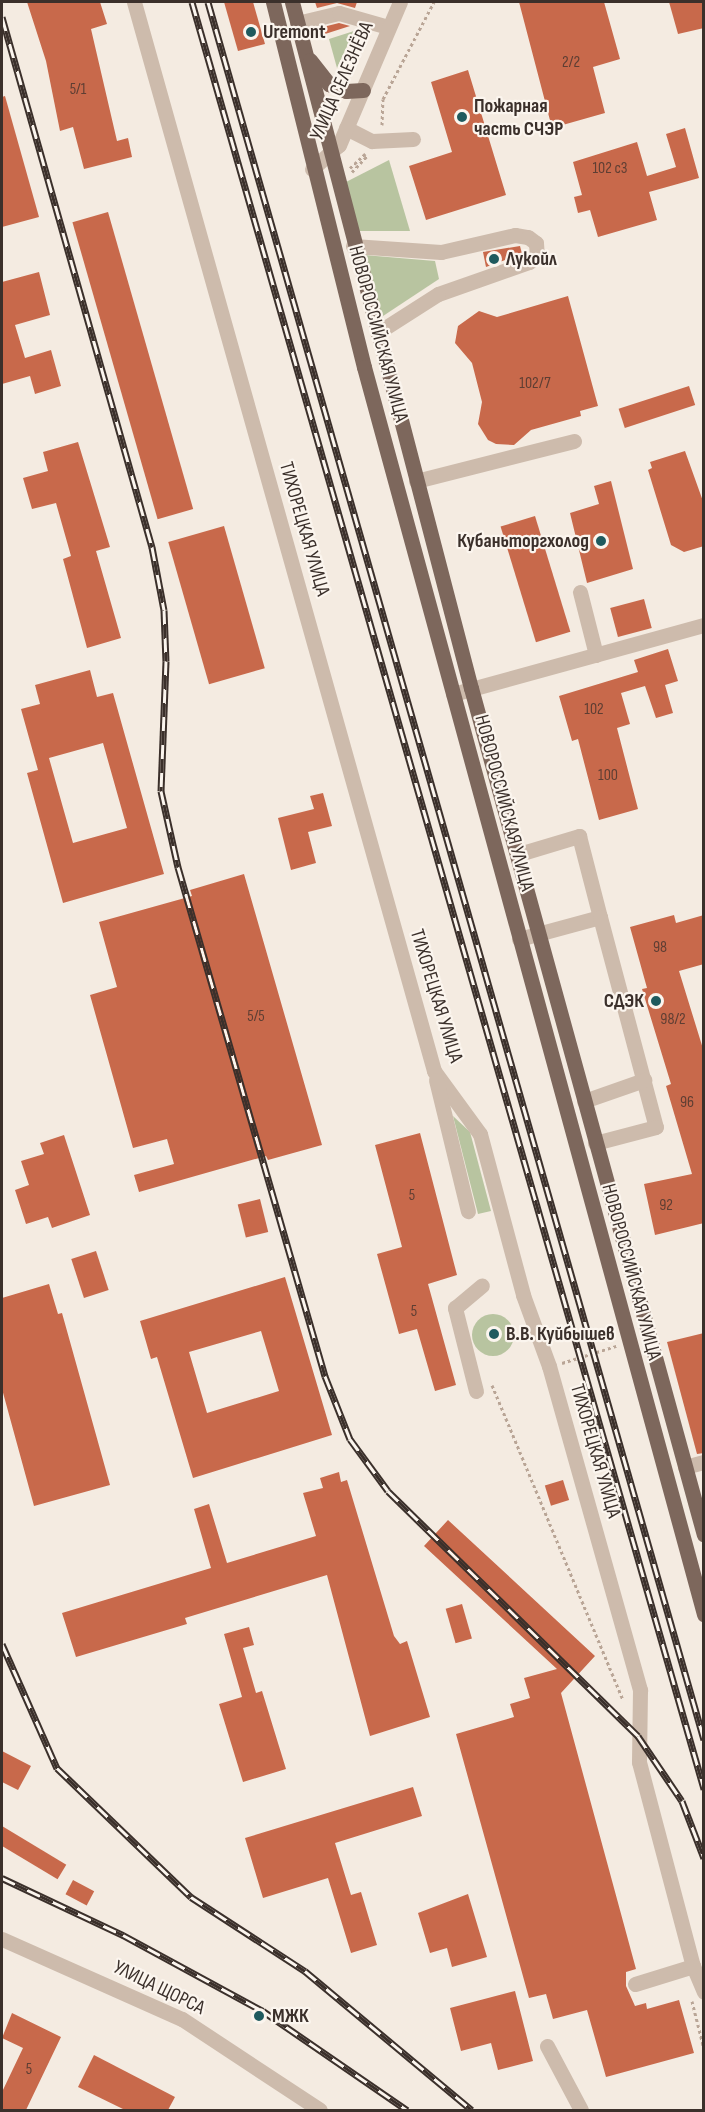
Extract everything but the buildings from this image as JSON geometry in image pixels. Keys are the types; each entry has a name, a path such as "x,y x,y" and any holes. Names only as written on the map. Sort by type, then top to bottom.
{"main road":[{"name":"НОВОРОССИЙСКАЯ УЛИЦА","path":"273,2 312,169 519,939 704,1614"},
{"name":"НОВОРОССИЙСКАЯ УЛИЦА","path":"292,2 353,246 471,688 541,933 595,1143 704,1535"},
{"path":"306,55 329,84 346,91 363,90"}],"street":[{"name":"ТИХОРЕЦКАЯ УЛИЦА","path":"134,2 434,1071 480,1134 523,1295 549,1366 640,1690 639,1762 693,1966 704,1992"},
{"name":"УЛИЦА СЕЛЕЗНЁВА","path":"312,169 332,155 363,90 400,2"},
{"path":"297,23 339,13 388,27"},
{"path":"346,128 372,141 413,139"},
{"path":"353,246 441,252 515,235 528,237 536,243 537,256 503,271 438,294 376,333"},
{"path":"416,481 573,441"},
{"path":"580,592 596,655"},
{"path":"453,694 704,625"},
{"path":"519,854 579,836 644,1080 656,1127 595,1143"},
{"path":"519,939 600,917"},
{"path":"434,1071 468,1211"},
{"path":"584,1101 644,1080"},
{"path":"476,1391 455,1308 482,1285"},
{"path":"685,1467 704,1462"},
{"name":"УЛИЦА ЩОРСА","path":"2,1939 182,2019 320,2110"},
{"path":"635,1984 693,1966"},
{"path":"547,2046 581,2110"}],"path":[{"path":"382,99 434,2"},
{"path":"549,1366 619,1345 616,1334"},
{"path":"492,1385 624,1706"}],"green space":[{"path":"354,31 337,68 329,39"},
{"path":"389,160 410,231 358,231 346,182"},
{"path":"364,255 435,261 439,279 380,318"},
{"path":"453,1116 470,1132 491,1211 478,1214"},
{"path":"493,1314 508,1320 514,1335 508,1350 493,1356 478,1350 472,1335 478,1320"}],"railway":[{"path":"192,2 704,1789"},
{"path":"208,2 704,1740"},
{"path":"2,17 152,547 164,610 166,661 161,791 178,867 325,1376 350,1439 388,1491 638,1736 682,1801 704,1858"},
{"path":"2,1644 57,1768 191,1897 305,1971 472,2110"},
{"path":"2,1878 123,1935 263,2011 407,2110"}],"place":[{"name":"Uremont","path":"251,32"},
{"name":"Пожарная часть СЧЭР","path":"462,117"},
{"name":"Лукойл","path":"494,259"},
{"name":"Кубаньторгхолод","path":"601,541"},
{"name":"СДЭК","path":"656,1001"},
{"name":"В.В. Куйбышев","path":"494,1334"},
{"name":"МЖК","path":"259,2016"}]}
